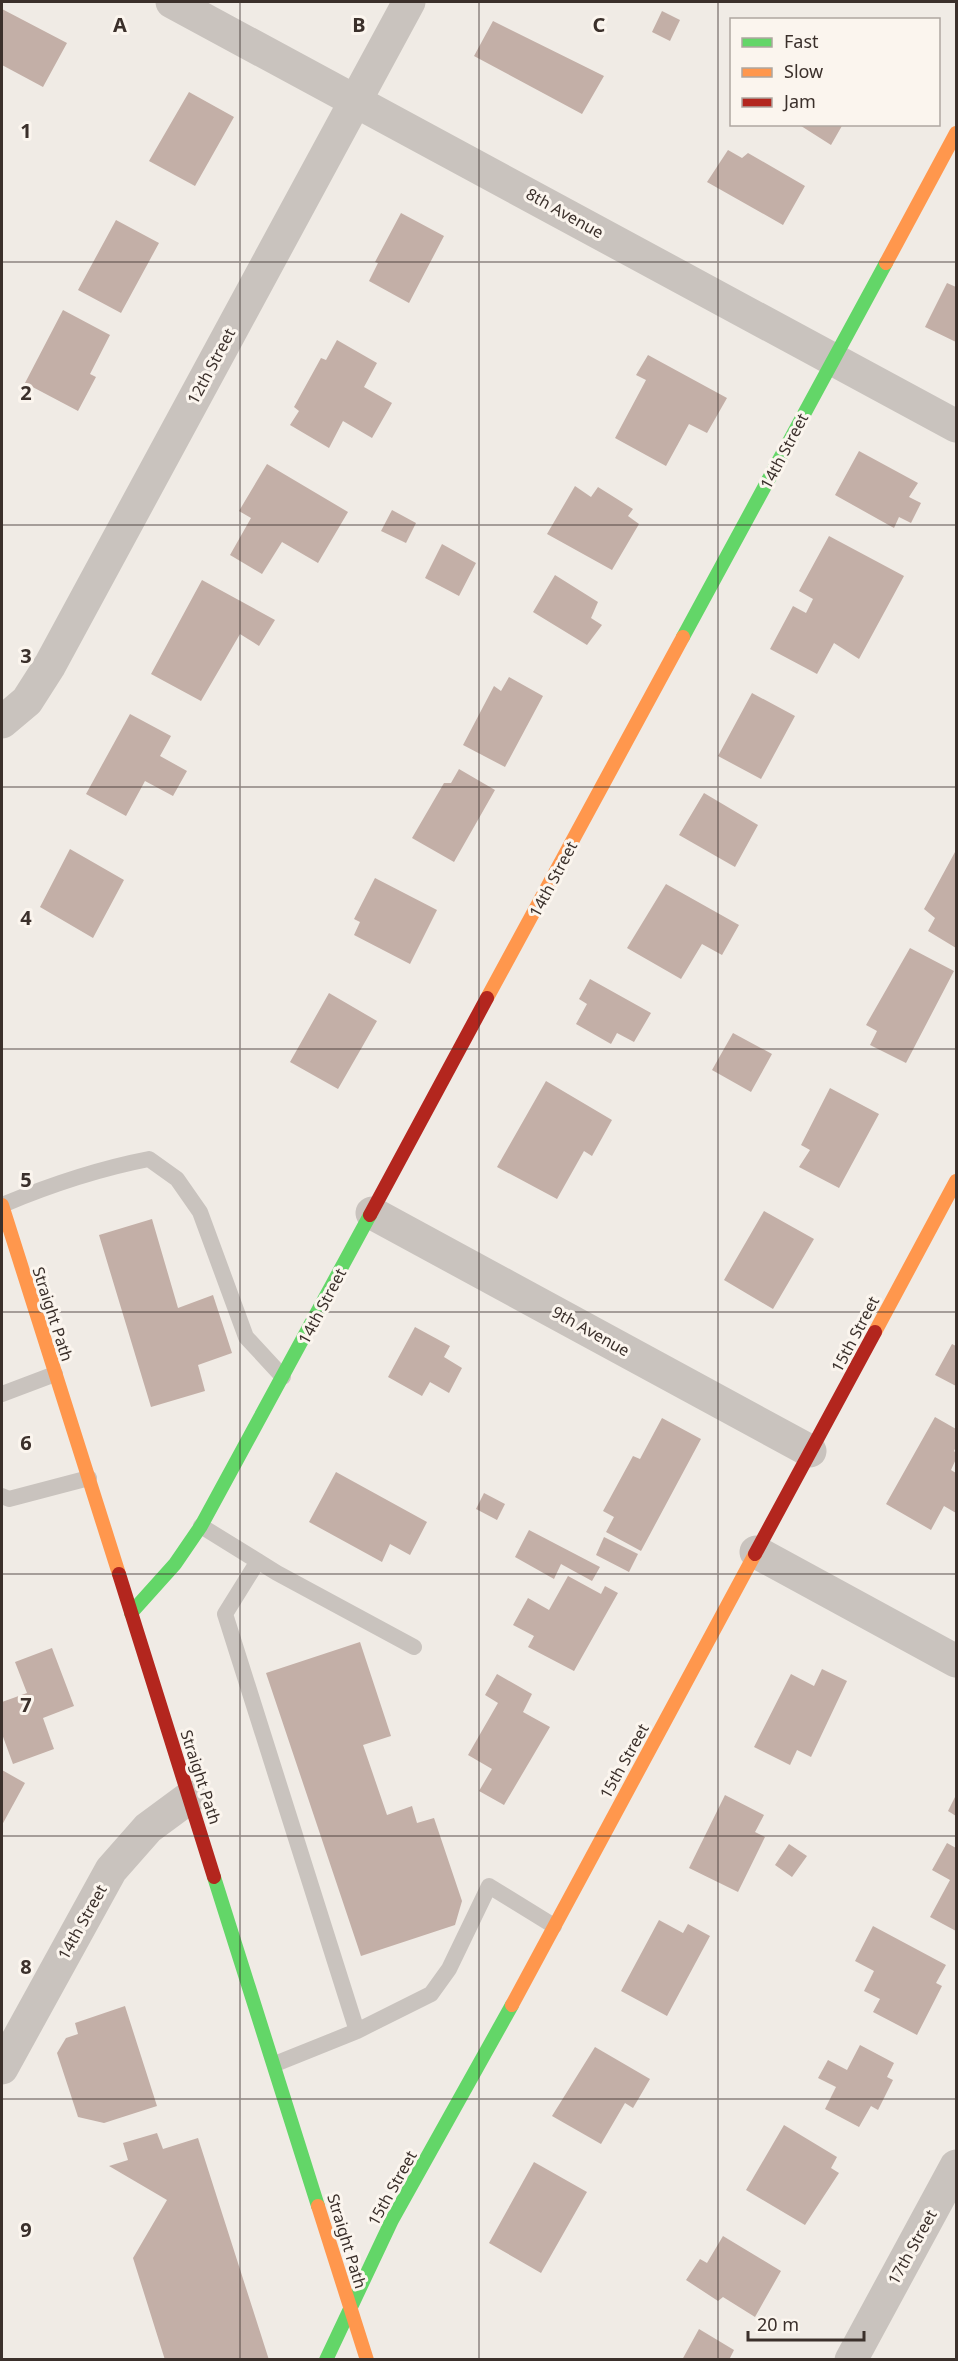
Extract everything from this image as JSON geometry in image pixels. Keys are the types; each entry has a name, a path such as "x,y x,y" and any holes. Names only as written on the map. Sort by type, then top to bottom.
{"street":[{"name":"8th Avenue","path":"172,2 957,426"},
{"name":"12th Street","path":"2,722 27,701 50,665 409,2"},
{"name":"14th Street","path":"131,1613 176,1564 201,1526 284,1377 957,133"},
{"name":"15th Street","path":"326,2360 392,2220 554,1926 957,1181"},
{"name":"Straight Path","path":"2,1205 368,2360"},
{"name":"9th Avenue","path":"372,1213 810,1451"},
{"path":"756,1552 957,1661"},
{"name":"14th Street","path":"2,2068 111,1870 148,1828 190,1797"},
{"name":"17th Street","path":"851,2360 957,2166"}],"lane":[{"path":"2,1205 51,1185 107,1167 149,1159 177,1179 200,1212 246,1337 284,1377"},
{"path":"2,1394 55,1374"},
{"path":"2,1496 9,1498 89,1478"},
{"path":"201,1526 258,1562 414,1647"},
{"path":"258,1562 225,1614 357,2031"},
{"path":"275,2064 357,2031 431,1994 448,1969 489,1886 554,1926"}],"building":[{"path":"2,9 67,43 43,87 2,65"},
{"path":"662,11 680,20 670,41 652,32"},
{"path":"493,21 604,76 582,114 474,56"},
{"path":"189,92 234,117 195,186 149,161"},
{"path":"801,126 842,126 831,145"},
{"path":"728,150 742,158 748,153 805,186 783,225 707,182"},
{"path":"401,213 444,236 409,303 369,281 378,263 375,262"},
{"path":"116,220 159,243 121,313 78,290"},
{"path":"947,283 956,287 956,342 925,327"},
{"path":"63,310 110,335 90,374 96,377 78,411 25,383"},
{"path":"337,340 377,363 364,387 392,403 372,438 343,421 329,448 290,425 299,411 294,407 321,358 326,360"},
{"path":"648,355 727,398 707,433 689,424 666,466 615,438 646,380 636,375"},
{"path":"859,451 918,483 909,497 921,503 911,523 899,517 894,528 835,495"},
{"path":"267,464 348,512 318,563 282,542 262,574 230,555 251,518 239,511"},
{"path":"575,486 591,497 598,487 633,509 628,516 639,524 612,570 547,534"},
{"path":"392,510 416,523 406,543 381,531"},
{"path":"829,536 904,576 859,659 834,643 817,674 770,649 793,606 806,613 813,599 799,591"},
{"path":"442,544 476,563 459,596 425,578"},
{"path":"555,575 598,602 591,618 602,625 587,645 533,612"},
{"path":"202,580 275,620 259,646 240,634 201,701 151,674"},
{"path":"509,677 543,696 505,767 463,745 494,686 501,691"},
{"path":"752,693 795,716 761,779 718,756"},
{"path":"130,714 171,736 160,756 187,771 173,796 145,781 126,816 86,794"},
{"path":"459,769 495,790 454,862 412,838 444,783 451,783"},
{"path":"704,793 758,825 735,867 679,835"},
{"path":"70,849 124,880 93,938 40,907"},
{"path":"955,852 956,948 928,931 935,918 924,909"},
{"path":"375,878 437,910 410,964 354,935 360,922 354,919"},
{"path":"666,884 739,925 722,955 702,944 681,979 627,948"},
{"path":"910,948 954,971 906,1063 870,1045 877,1031 866,1025"},
{"path":"590,979 651,1013 634,1042 617,1033 611,1044 576,1024 587,1004 579,999"},
{"path":"329,993 377,1021 338,1089 290,1062"},
{"path":"733,1033 772,1054 751,1092 712,1070"},
{"path":"546,1081 612,1120 592,1156 584,1151 557,1199 497,1167"},
{"path":"830,1088 879,1114 839,1188 799,1167 810,1150 801,1145"},
{"path":"764,1211 814,1239 773,1309 724,1280"},
{"path":"152,1219 178,1308 213,1295 232,1353 198,1365 205,1391 151,1407 99,1235"},
{"path":"415,1327 450,1346 444,1357 462,1368 449,1393 430,1382 422,1396 388,1377"},
{"path":"952,1344 956,1346 956,1386 935,1375"},
{"path":"935,1417 956,1429 954,1451 956,1459 951,1470 956,1473 956,1513 944,1506 931,1530 886,1504"},
{"path":"662,1418 701,1439 641,1551 606,1532 614,1517 603,1511 633,1456 640,1459"},
{"path":"336,1472 427,1522 410,1555 390,1544 382,1562 309,1522"},
{"path":"484,1493 505,1504 497,1520 476,1509"},
{"path":"529,1530 600,1567 592,1581 561,1564 554,1579 515,1557"},
{"path":"604,1537 638,1554 629,1572 596,1555"},
{"path":"568,1576 601,1594 605,1586 618,1593 574,1671 528,1647 534,1636 513,1625 528,1598 549,1610"},
{"path":"360,1642 391,1736 363,1745 387,1815 412,1806 417,1823 434,1818 462,1901 455,1925 361,1956 266,1673"},
{"path":"52,1648 74,1706 43,1718 54,1749 13,1764 2,1734 2,1702 27,1693 15,1662"},
{"path":"822,1669 847,1681 811,1757 797,1750 790,1765 754,1747 791,1674 814,1686"},
{"path":"497,1674 532,1694 523,1712 550,1727 504,1805 479,1791 492,1769 468,1755 498,1703 485,1695"},
{"path":"2,1770 25,1783 2,1825"},
{"path":"725,1795 764,1815 755,1832 765,1837 738,1892 689,1868"},
{"path":"956,1795 956,1816 948,1811"},
{"path":"947,1843 956,1848 956,1931 930,1917 950,1880 932,1870"},
{"path":"789,1844 807,1856 792,1877 775,1865"},
{"path":"659,1920 683,1933 688,1924 710,1936 667,2016 621,1991"},
{"path":"873,1926 946,1965 936,1983 942,1986 917,2035 873,2012 880,1999 864,1991 874,1971 855,1961"},
{"path":"125,2006 157,2106 104,2123 78,2117 57,2053 66,2038 78,2034 75,2023"},
{"path":"860,2045 894,2063 887,2077 893,2080 878,2110 871,2106 859,2127 825,2109 836,2087 818,2078 828,2060 847,2070"},
{"path":"595,2047 650,2079 633,2108 625,2103 601,2144 552,2116"},
{"path":"784,2125 837,2157 831,2168 839,2173 805,2225 746,2190"},
{"path":"157,2133 163,2149 198,2138 269,2360 165,2360 133,2258 167,2200 109,2166 128,2160 123,2143"},
{"path":"534,2162 587,2192 541,2273 489,2243"},
{"path":"723,2236 781,2271 755,2317 723,2297 718,2301 686,2280 700,2259 707,2263"},
{"path":"699,2329 734,2350 729,2360 682,2360"}],"traffic: fast":[{"path":"683,637 886,263"},
{"path":"131,1613 175,1564 201,1526 370,1215"},
{"path":"214,1877 318,2206"},
{"path":"326,2360 392,2220 512,2005"}],"traffic: slow":[{"path":"886,263 956,133"},
{"path":"487,998 683,637"},
{"path":"875,1332 956,1181"},
{"path":"2,1205 119,1574"},
{"path":"512,2005 755,1554"},
{"path":"318,2206 367,2360"}],"traffic: jam":[{"path":"370,1215 487,998"},
{"path":"755,1554 875,1332"},
{"path":"119,1574 214,1877"}]}
